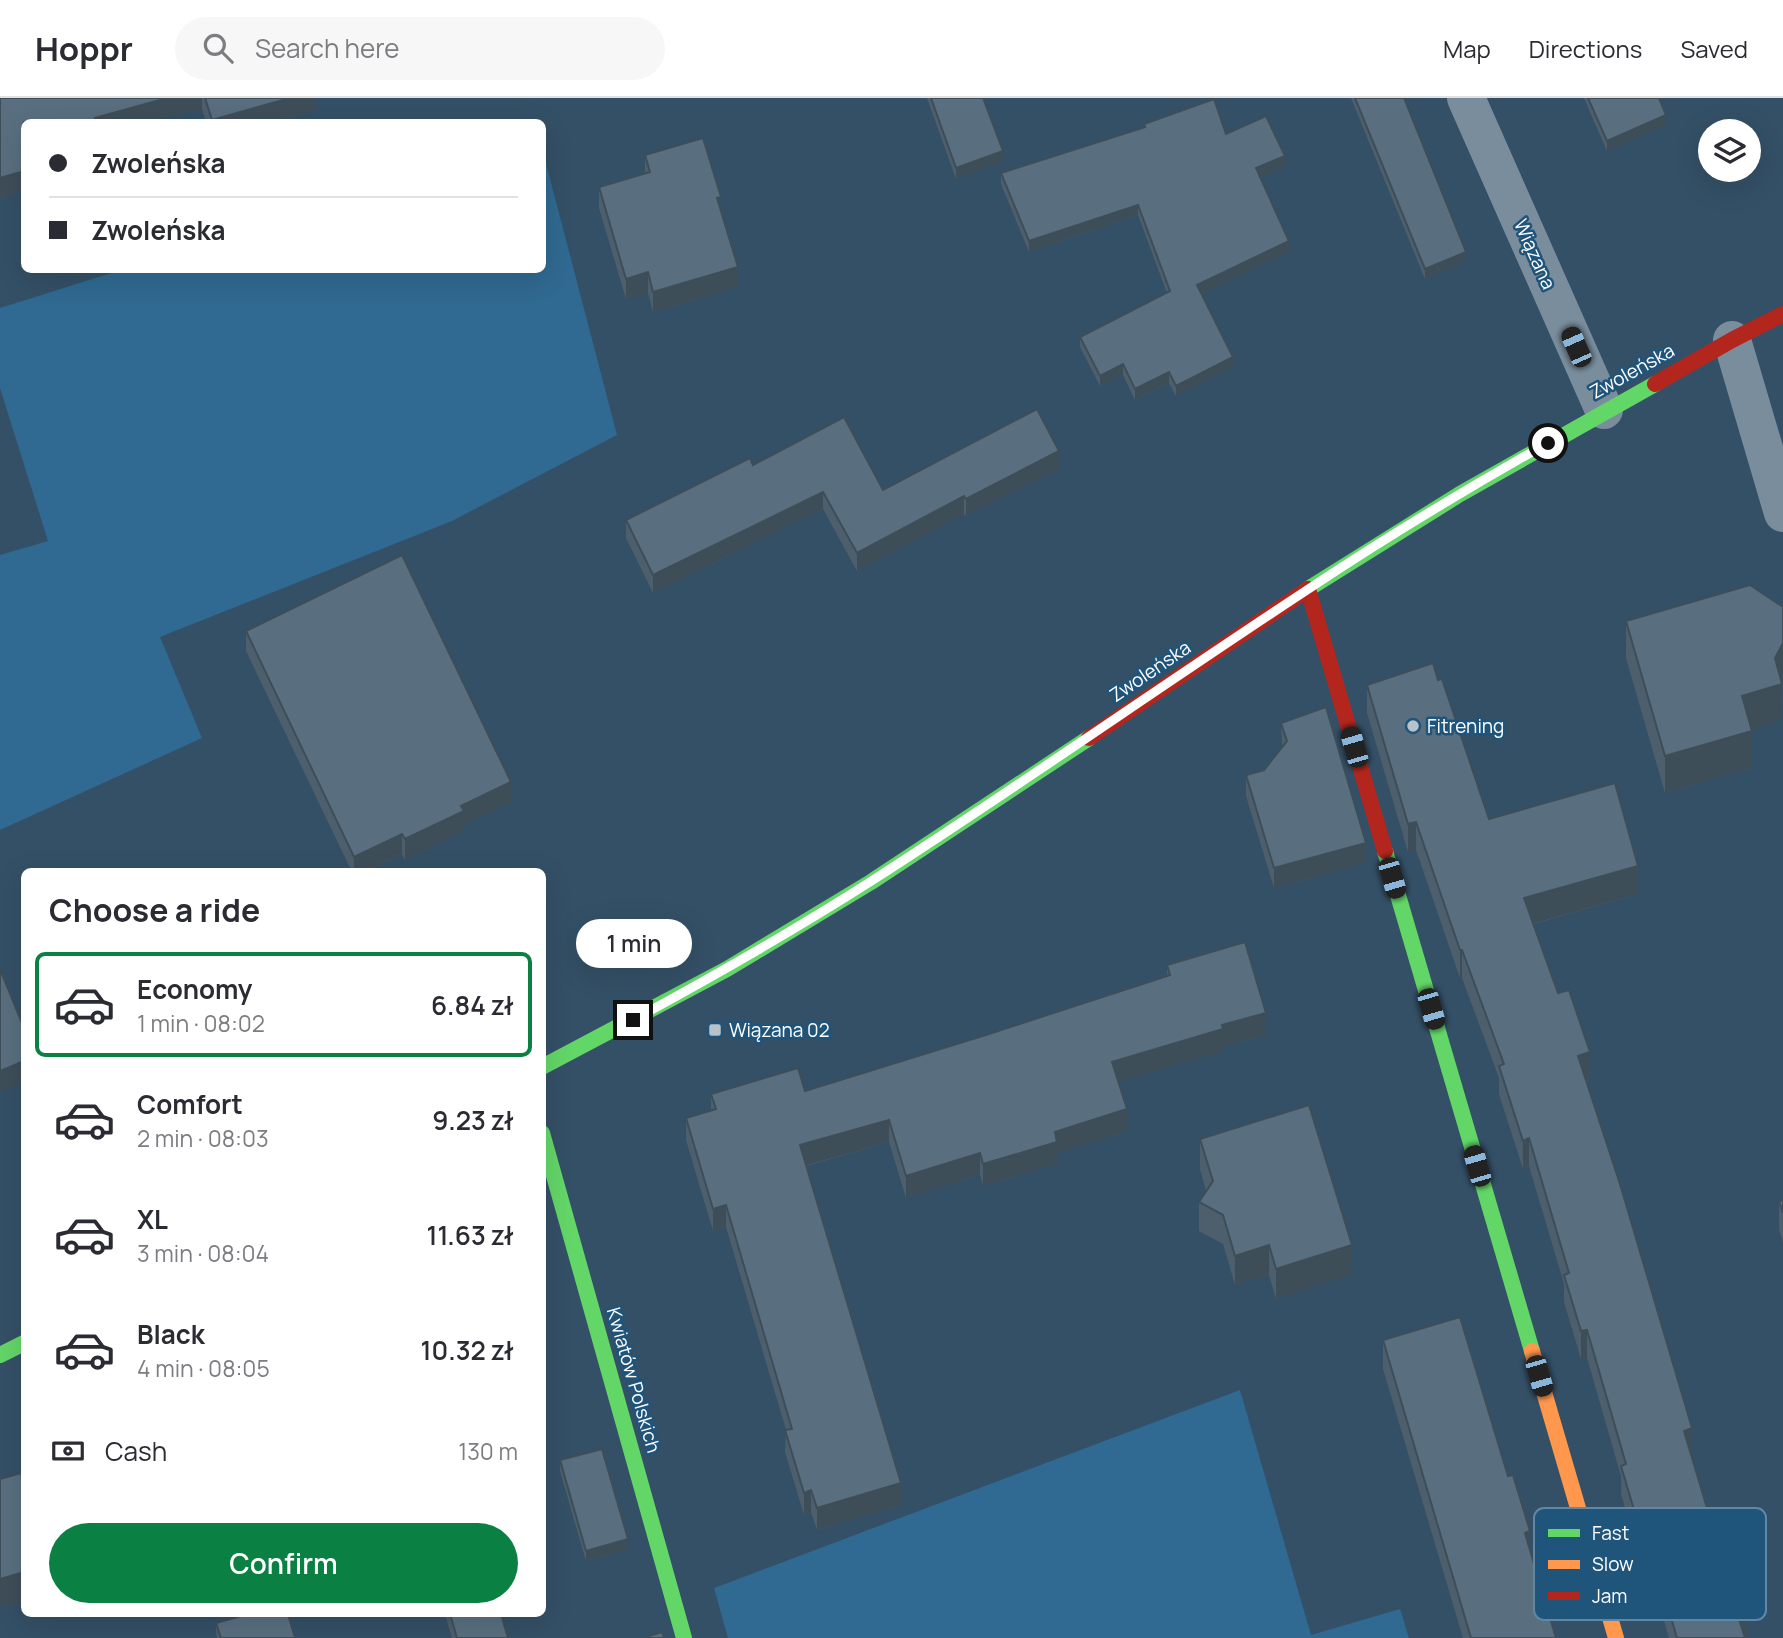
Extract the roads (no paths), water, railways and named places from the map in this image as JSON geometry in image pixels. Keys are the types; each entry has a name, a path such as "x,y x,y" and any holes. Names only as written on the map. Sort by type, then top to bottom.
{"street":[{"name":"Wiązana","path":"1466,98 1604,410"},
{"name":"Zwoleńska","path":"546,1065 727,969 871,882 1308,589 1460,494 1604,410 1783,314"},
{"path":"1732,340 1783,513"},
{"path":"1308,589 1578,1508"},
{"name":"Kwiatów Polskich","path":"546,1147 684,1638"},
{"path":"0,1355 21,1344"},
{"path":"1611,1620 1616,1638"}],"place":[{"name":"Fitrening","path":"1413,726"},
{"name":"Wiązana 02","path":"715,1030"}]}
